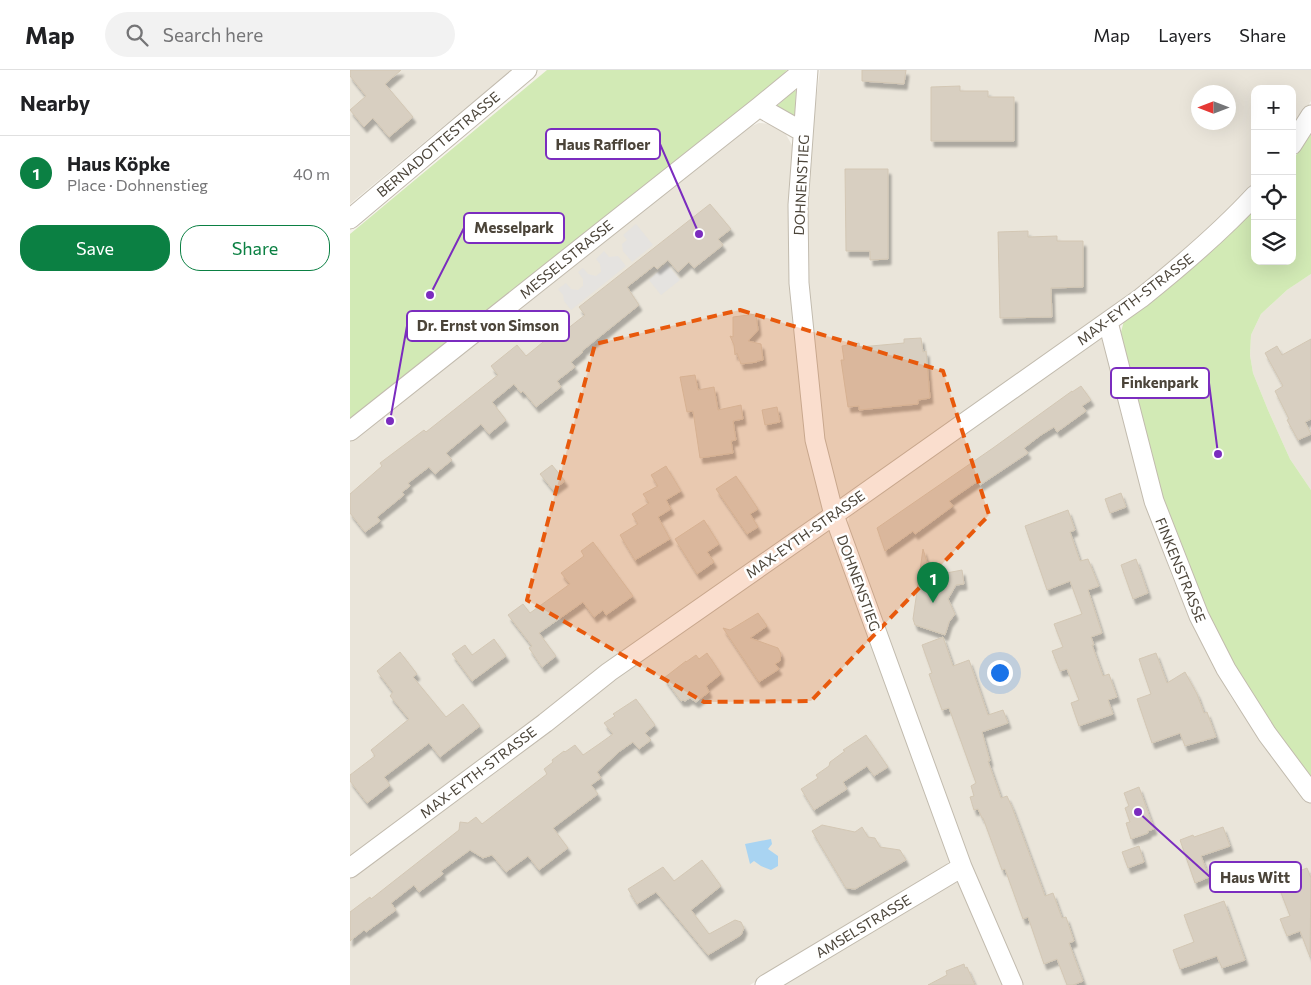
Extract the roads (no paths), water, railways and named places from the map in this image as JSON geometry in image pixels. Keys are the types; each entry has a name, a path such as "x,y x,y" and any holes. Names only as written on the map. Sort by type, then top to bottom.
{"street":[{"name":"BERNADOTTESTRASSE","path":"350,219 527,70"},
{"name":"MESSELSTRASSE","path":"350,431 804,70"},
{"name":"DOHNENSTIEG","path":"808,70 798,205 798,284 815,440 834,515 962,867 1012,985"},
{"path":"759,107 804,132"},
{"path":"1296,139 1311,115"},
{"name":"MAX-EYTH-STRASSE","path":"350,868 545,723 609,672 1108,322 1184,264 1228,223 1251,198"},
{"name":"FINKENSTRASSE","path":"1108,322 1154,501 1199,616 1226,669 1266,734 1311,792"},
{"name":"AMSELSTRASSE","path":"764,985 962,867"}],"water":[{"path":"771,839 772,844 768,849 778,856 778,866 771,870 754,861 750,864 745,844"}],"place":[{"name":"Haus Raffloer","path":"699,234"},
{"name":"Messelpark","path":"430,295"},
{"name":"Dr. Ernst von Simson","path":"390,421"},
{"name":"Finkenpark","path":"1218,454"},
{"name":"Haus Köpke","path":"933,603"},
{"name":"Haus Witt","path":"1138,812"}]}
